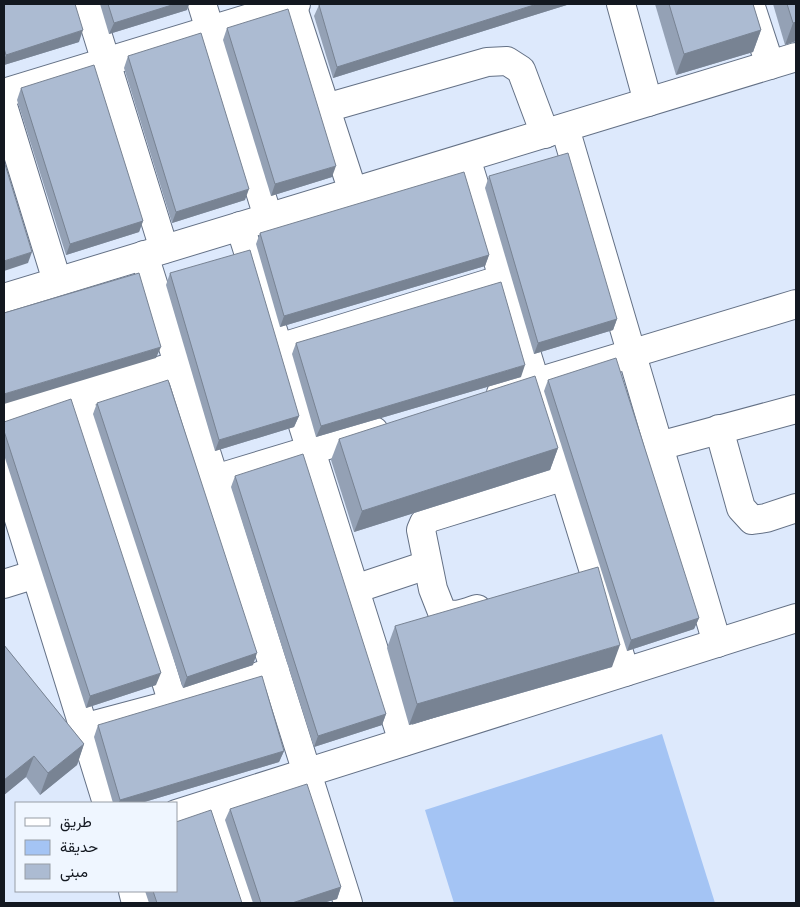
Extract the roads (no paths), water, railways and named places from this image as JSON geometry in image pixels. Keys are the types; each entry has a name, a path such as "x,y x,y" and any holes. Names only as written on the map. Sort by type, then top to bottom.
{"street":[{"path":"88,4 106,62 154,252 179,365 348,903"},
{"path":"202,4 268,217"},
{"path":"4,93 294,4 352,192"},
{"path":"621,4 648,102"},
{"path":"750,4 770,65"},
{"path":"4,298 796,57"},
{"path":"326,108 487,62 507,61 521,70 555,131 632,354 717,643"},
{"path":"4,109 57,282"},
{"path":"466,158 625,672"},
{"path":"240,226 403,742"},
{"path":"279,348 504,279"},
{"path":"479,399 796,304"},
{"path":"4,417 179,365"},
{"path":"78,395 173,704"},
{"path":"659,446 796,409"},
{"path":"215,480 395,425"},
{"path":"719,429 741,508 752,520 766,518 796,508"},
{"path":"4,471 107,802"},
{"path":"503,602 457,615 448,615 442,612 433,589 427,564 421,530 424,523 429,518 565,476"},
{"path":"355,589 427,564"},
{"path":"4,584 36,574"},
{"path":"568,583 596,575"},
{"path":"178,813 796,618"},
{"path":"84,728 173,704 275,671"},
{"path":"215,802 243,903"}]}
